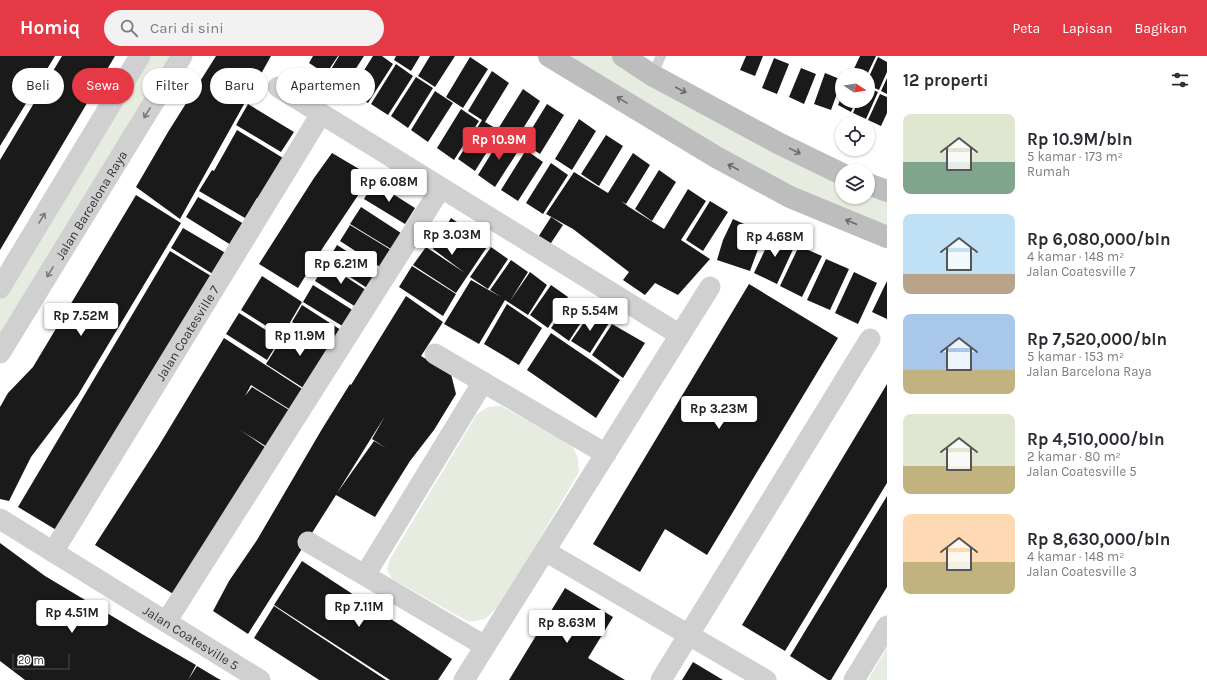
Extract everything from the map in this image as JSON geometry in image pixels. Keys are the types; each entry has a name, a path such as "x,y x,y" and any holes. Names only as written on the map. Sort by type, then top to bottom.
{"street":[{"path":"0,288 140,56"},
{"name":"Jalan Barcelona Raya","path":"0,353 182,56"},
{"path":"549,56 716,157 790,197 887,236"},
{"path":"623,56 657,65 778,143 835,171"},
{"path":"304,104 680,335"},
{"name":"Jalan Coatesville 7","path":"53,552 321,114"},
{"path":"875,187 887,192"},
{"path":"166,622 441,188"},
{"path":"464,680 710,287"},
{"path":"661,680 870,339"},
{"path":"435,354 606,454"},
{"path":"365,575 483,382"},
{"name":"Jalan Coatesville 5","path":"0,519 260,680"},
{"path":"308,542 485,646"},
{"path":"544,551 766,680"},
{"path":"854,680 887,626"}],"shaded area":[{"path":"140,56 181,56 174,68 142,68 142,104 151,104 0,346 0,288 111,104 134,104 134,68 133,68"},
{"path":"549,56 622,56 835,170 835,204 875,204 875,187 887,191 887,236 853,223"},
{"path":"501,406 572,445 578,458 579,472 501,604 485,619 469,622 392,579 387,569 390,559 477,414 488,407"},
{"path":"887,648 887,680 868,680"}],"building":[{"path":"0,56 55,56 48,68 12,68 12,104 26,104 0,146"},
{"path":"62,56 115,56 108,68 72,68 72,104 87,104 0,250 0,160 33,104 64,104 64,68 55,68"},
{"path":"216,56 271,56 264,68 210,68 210,104 244,104 180,219 136,187 186,104 202,104 202,78"},
{"path":"313,56 338,56 330,68 317,68 309,63"},
{"path":"339,56 364,56 356,68 332,68"},
{"path":"373,56 382,56 393,64 375,92 375,68 365,68"},
{"path":"396,56 420,56 411,71 394,60"},
{"path":"430,56 455,56 435,87 418,76"},
{"path":"746,56 763,56 755,76 740,70"},
{"path":"860,56 876,56 870,68 854,68"},
{"path":"470,57 488,69 463,108 446,97"},
{"path":"878,57 887,62 887,72 879,90 875,88 875,68 873,68"},
{"path":"774,58 789,64 777,94 762,88"},
{"path":"396,64 413,76 388,115 371,104 375,104 375,98"},
{"path":"801,68 816,74 804,104 789,97"},
{"path":"492,71 509,83 485,122 500,131 475,171 458,159 482,120 468,111"},
{"path":"825,73 835,77 835,99 831,110 814,104"},
{"path":"416,77 433,88 408,128 391,116"},
{"path":"887,78 887,94 881,91"},
{"path":"523,89 540,101 516,140 498,129"},
{"path":"435,91 453,103 428,142 411,130"},
{"path":"875,91 878,92 875,99"},
{"path":"880,94 887,97 887,113 881,126 875,123 875,116 870,116 874,108 875,108"},
{"path":"248,104 294,132 281,152 236,125"},
{"path":"547,104 564,115 540,154 523,143"},
{"path":"844,108 853,108 851,112"},
{"path":"855,108 871,108 867,116 860,116 853,113"},
{"path":"461,109 479,121 454,160 437,148"},
{"path":"579,119 596,131 572,170 555,159"},
{"path":"237,130 283,158 259,199 257,198 245,218 199,191 212,170 214,171"},
{"path":"606,135 623,146 599,186 581,174"},
{"path":"502,136 520,148 495,187 478,175"},
{"path":"526,150 543,162 518,201 501,190"},
{"path":"332,153 371,176 298,288 259,264 314,178"},
{"path":"633,153 650,165 626,204 621,201 629,207 664,229 688,189 706,201 681,240 710,259 678,295 655,283 645,295 623,280 629,272 573,229 546,214 574,172 608,193"},
{"path":"551,163 568,175 543,214 526,203"},
{"path":"659,170 676,182 652,221 635,209"},
{"path":"374,182 415,208 405,224 364,199"},
{"path":"136,195 181,223 78,395 31,457 9,501 0,499 0,407 8,393 33,367"},
{"path":"198,197 244,224 231,245 186,217"},
{"path":"710,201 728,212 703,251 686,240"},
{"path":"361,207 401,233 391,249 350,224"},
{"path":"551,217 563,225 547,249 535,242"},
{"path":"451,218 489,244 456,293 413,265 426,247 465,273 433,249"},
{"path":"733,219 764,233 750,271 717,260 723,240"},
{"path":"350,225 391,250 380,267 340,241"},
{"path":"183,228 229,255 216,276 171,248"},
{"path":"773,233 796,243 777,284 754,273"},
{"path":"337,245 378,271 367,288 327,262"},
{"path":"799,246 822,256 802,297 780,286"},
{"path":"491,247 508,259 488,289 470,277"},
{"path":"170,251 216,279 63,534 18,507"},
{"path":"826,259 849,269 830,310 807,300"},
{"path":"511,260 528,272 510,301 530,272 547,285 528,315 505,300 479,344 444,324 471,280 501,297 490,290"},
{"path":"326,264 366,290 356,307 315,281"},
{"path":"412,266 456,294 443,316 399,287"},
{"path":"854,272 877,283 858,324 835,313"},
{"path":"262,276 302,302 282,336 241,310"},
{"path":"887,281 887,319 872,312"},
{"path":"749,284 838,338 707,555 665,529 640,572 593,544"},
{"path":"313,285 354,311 344,327 303,302"},
{"path":"551,285 568,297 548,328 530,315"},
{"path":"406,296 443,322 421,356 451,374 456,394 434,430 410,461 375,517 336,495 248,634 213,611 229,581 257,540 322,429 350,384 351,385","holes":["385,416 372,439 386,448 374,441 337,493"]},
{"path":"572,299 589,310 569,341 551,328"},
{"path":"507,304 542,328 519,365 484,344"},
{"path":"302,305 344,332 334,349 292,322"},
{"path":"592,311 609,323 590,353 571,341"},
{"path":"239,313 280,339 267,360 226,334"},
{"path":"291,324 333,350 308,391 266,364"},
{"path":"612,324 645,343 623,378 592,355"},
{"path":"551,333 620,380 596,418 527,370"},
{"path":"224,338 307,392 294,412 251,385 245,396 252,387 294,413 272,450 240,430 271,451 178,597 95,545 158,447"},
{"path":"887,384 887,483 785,651 742,625"},
{"path":"887,496 887,587 831,680 828,680 790,656"},
{"path":"0,543 45,576 196,665 188,680 25,680 0,661"},
{"path":"302,561 452,659 438,680 390,680 274,605"},
{"path":"565,588 613,617 588,658 625,680 509,680"},
{"path":"274,606 386,680 319,680 254,638"},
{"path":"693,662 723,680 682,680"},
{"path":"197,666 217,678 221,680 188,680"}]}
